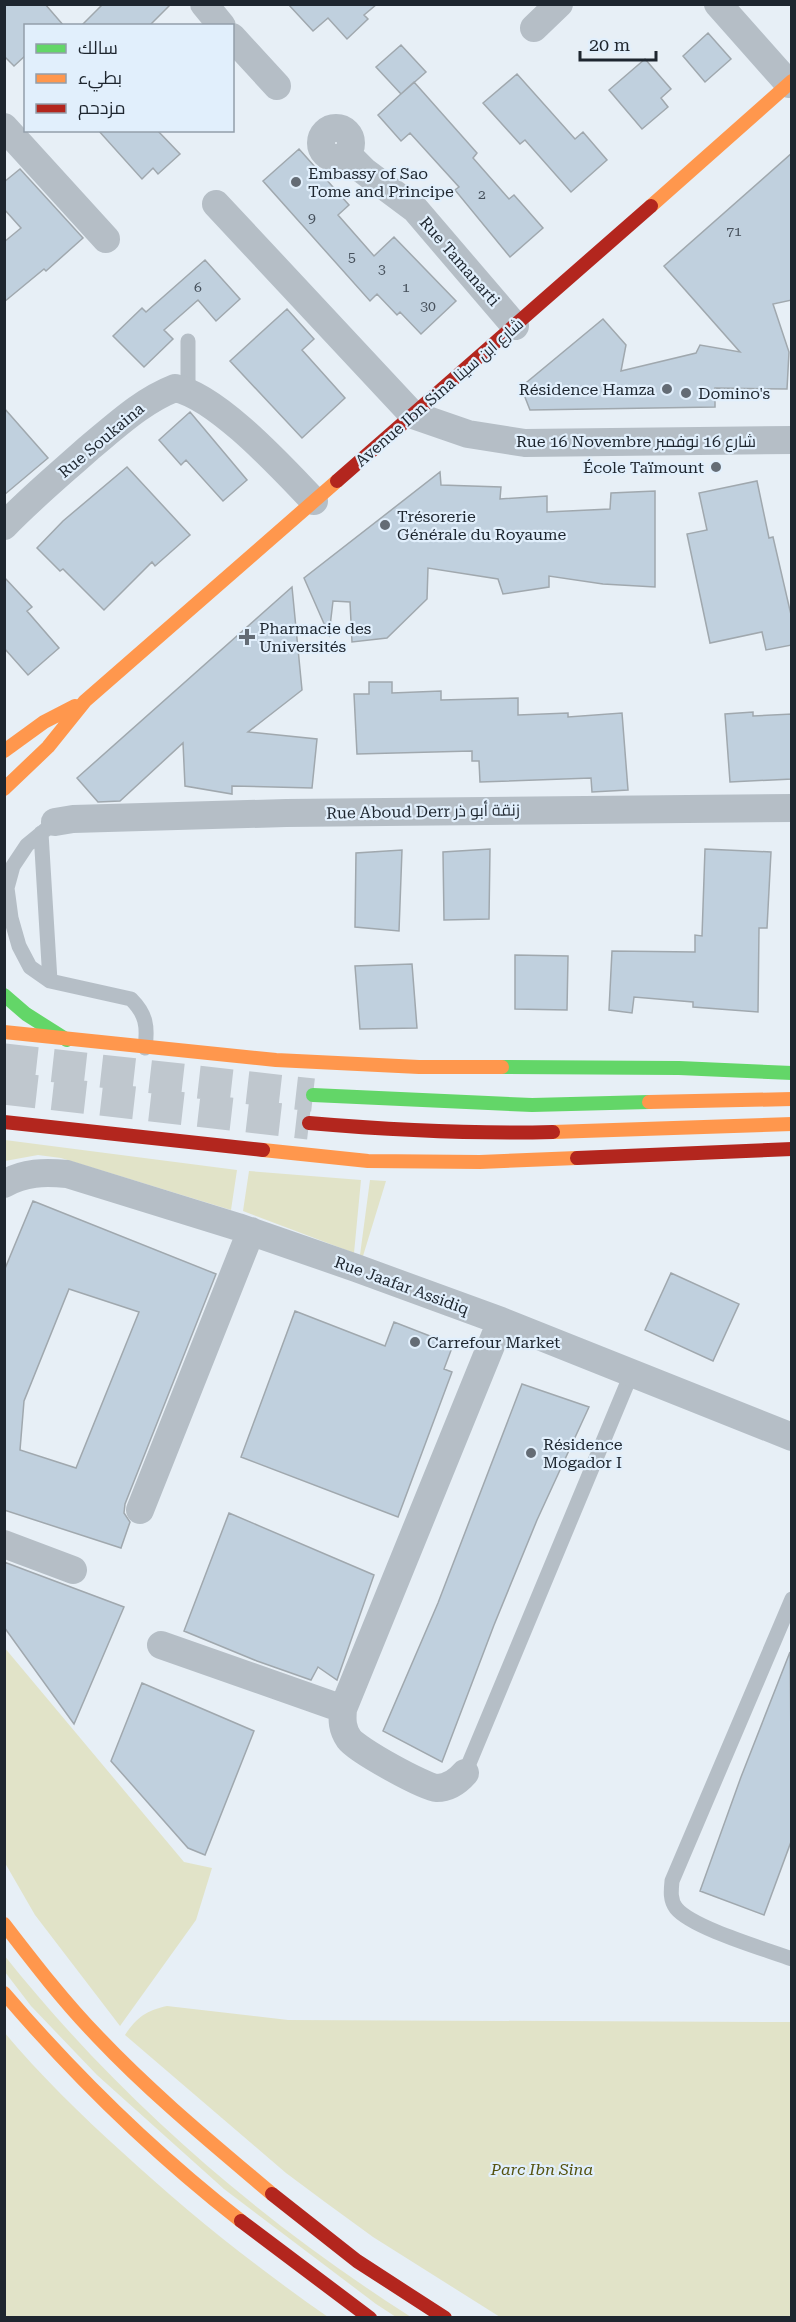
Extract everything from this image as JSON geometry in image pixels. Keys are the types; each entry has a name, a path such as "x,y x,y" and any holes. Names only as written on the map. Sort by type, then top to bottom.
{"main road":[{"name":"Avenue Ibn Sina شارع ابن سينا","path":"4,789 58,737 85,701 790,83"},
{"name":"Avenue Ibn Sina شارع ابن سينا","path":"4,751 44,722 85,701"},
{"path":"4,804 27,769"},
{"path":"4,995 26,1014 67,1040"},
{"path":"4,1032 276,1060 419,1067 679,1068 792,1073"},
{"path":"313,1095 532,1105 792,1099"},
{"path":"4,1122 368,1161 480,1162 792,1149"},
{"path":"309,1124 424,1131 516,1133 792,1124"},
{"path":"4,1924 31,1961 82,2020 137,2076 272,2194 352,2256 445,2318"},
{"path":"4,1993 90,2088 169,2160 252,2231 370,2318"}],"street":[{"path":"204,4 220,24"},
{"path":"534,28 559,4"},
{"path":"718,4 790,83"},
{"path":"234,39 277,87"},
{"path":"4,127 106,239"},
{"name":"Rue Tamanarti","path":"347,154 364,171 415,209 515,326"},
{"path":"216,204 413,415"},
{"name":"Rue Soukaina","path":"4,526 32,497 135,409 158,395 176,388 188,391"},
{"path":"188,391 227,418 274,460 314,501"},
{"name":"Rue 16 Novembre شارع 16 نوفمبر","path":"413,415 468,434 525,443 792,440"},
{"name":"Rue Aboud Derr زنقة أبو ذر","path":"48,828 73,819 286,813 792,808"},
{"name":"Rue Jaafar Assidiq","path":"4,1184 28,1174 48,1172 67,1174 251,1231 501,1321 792,1437"},
{"path":"140,1510 251,1231"},
{"path":"465,1773 454,1783 438,1788 390,1766 360,1750 350,1741 342,1722 343,1708 501,1321"},
{"path":"4,1544 73,1570"},
{"path":"161,1645 343,1708"}],"lane":[{"path":"188,341 188,391"},
{"path":"48,828 50,981"},
{"path":"48,828 27,845 13,866 7,888 11,918 19,946 30,967 50,981 130,999 140,1008 148,1029 146,1048"},
{"path":"465,1773 632,1372"},
{"path":"792,1599 672,1881 670,1895 674,1906 694,1923 792,1959"}],"green space":[{"path":"5,1140 237,1170 231,1210 61,1158 38,1155 5,1161"},
{"path":"249,1171 361,1180 354,1253 243,1211"},
{"path":"370,1180 386,1181 363,1256 360,1255"},
{"path":"4,1647 184,1862 212,1868 196,1920 120,2026 35,1915 5,1863"},
{"path":"4,1955 94,2058 192,2153 298,2239 411,2317 396,2317 376,2304 224,2189 97,2075 31,2006 5,1972"},
{"name":"Parc Ibn Sina","path":"167,2006 288,2020 791,2022 791,2317 500,2317 373,2237 286,2173 125,2035 143,2016"},
{"path":"4,2032 91,2124 171,2196 275,2279 328,2317 5,2317"}],"building":[{"path":"4,4 45,4 62,24 24,24 24,57 14,66 4,56"},
{"path":"103,4 171,4 151,24 83,24"},
{"path":"288,4 377,4 364,15 368,19 347,39 328,18 313,31"},
{"path":"708,33 731,59 705,82 683,56"},
{"path":"401,45 426,72 401,94 376,67"},
{"path":"645,59 671,89 661,98 668,107 642,129 609,90"},
{"path":"517,74 575,139 583,132 607,160 571,192 525,140 520,144 483,103"},
{"path":"414,82 477,153 473,158 509,199 514,195 543,228 510,257 455,190 459,187 410,133 401,141 378,115"},
{"path":"100,132 159,132 180,154 158,174 153,168 142,179"},
{"path":"299,149 349,205 338,215 374,256 394,237 456,301 421,334 400,312 397,315 377,294 370,301 263,181"},
{"path":"792,153 792,300 773,304 789,352 787,389 715,388 715,407 530,410 521,387 603,319 626,345 621,371 696,353 700,345 740,352 664,266"},
{"path":"20,169 83,238 46,271 44,269 4,302 4,242 21,228 4,209 4,182"},
{"path":"205,260 240,299 216,321 198,300 164,330 173,339 144,367 113,336 142,308 146,312"},
{"path":"287,309 314,339 302,350 345,398 302,438 230,361"},
{"path":"4,408 48,458 4,495"},
{"path":"190,412 247,480 223,501 186,460 181,465 159,440"},
{"path":"127,467 190,535 155,566 152,562 104,610 63,569 60,571 37,548 63,521"},
{"path":"440,472 441,485 501,487 500,499 547,496 547,512 610,509 611,493 655,491 655,587 603,584 549,576 549,587 503,594 498,579 428,568 427,599 387,638 352,642 350,602 333,601 329,635 304,578"},
{"path":"757,481 769,538 773,537 792,619 792,645 766,650 762,632 710,643 687,534 707,530 699,493"},
{"path":"4,577 32,607 27,611 59,648 28,675 4,648"},
{"path":"292,587 302,690 248,732 317,739 312,788 232,786 232,794 185,786 183,743 120,801 98,802 77,778"},
{"path":"369,682 392,682 392,693 441,691 441,700 518,698 518,715 568,713 568,717 622,713 628,790 592,792 591,778 480,782 479,761 472,761 472,751 357,754 354,694 369,694"},
{"path":"753,712 753,716 792,714 792,779 730,782 725,714"},
{"path":"490,849 489,919 444,920 443,852"},
{"path":"705,849 771,852 767,928 759,928 758,1012 693,1007 693,1002 634,997 632,1013 609,1010 612,951 695,952 695,935 702,936"},
{"path":"402,850 399,931 355,927 356,853"},
{"path":"515,955 568,956 567,1010 515,1009"},
{"path":"412,964 417,1028 360,1029 355,966"},
{"path":"33,1201 216,1274 125,1504 124,1513 130,1522 121,1548 4,1510 4,1271","holes":["69,1289 139,1312 76,1468 20,1450 24,1401"]},
{"path":"671,1273 739,1304 713,1361 645,1330"},
{"path":"295,1311 385,1346 394,1322 453,1345 444,1369 452,1372 398,1517 241,1457"},
{"path":"522,1384 589,1407 537,1520 442,1762 383,1731 438,1603"},
{"path":"229,1513 374,1575 337,1680 318,1667 311,1680 184,1631"},
{"path":"4,1562 124,1607 74,1724 4,1627"},
{"path":"790,1652 792,1839 764,1915 700,1891 741,1777"},
{"path":"142,1683 254,1731 205,1855 188,1848 111,1761"}],"tunnel":[{"path":"4,1060 313,1095"},
{"path":"4,1088 309,1123"}],"traffic: fast":[{"path":"4,995 26,1014 67,1040"},
{"path":"502,1067 679,1068 792,1073"},
{"path":"313,1095 532,1105 649,1102"}],"traffic: slow":[{"path":"651,206 792,81"},
{"path":"4,789 48,747 85,701 337,481"},
{"path":"4,751 44,722 75,706"},
{"path":"4,1032 276,1060 419,1067 502,1067"},
{"path":"649,1102 792,1099"},
{"path":"553,1132 792,1124"},
{"path":"263,1150 368,1161 480,1162 577,1158"},
{"path":"4,1924 85,2024 140,2079 272,2194"},
{"path":"4,1993 117,2113 177,2168 241,2221"}],"traffic: jam":[{"path":"337,481 651,206"},
{"path":"4,1122 263,1150"},
{"path":"309,1123 431,1131 553,1132"},
{"path":"577,1158 792,1149"},
{"path":"272,2194 357,2261 445,2318"},
{"path":"241,2221 370,2318"}],"place":[{"name":"Embassy of Sao Tome and Principe","path":"296,182"},
{"name":"Résidence Hamza","path":"667,389"},
{"name":"Domino's","path":"686,393"},
{"name":"École Taïmount","path":"716,467"},
{"name":"Trésorerie Générale du Royaume","path":"385,525"},
{"name":"Pharmacie des Universités","path":"247,637"},
{"name":"Carrefour Market","path":"415,1342"},
{"name":"Résidence Mogador I","path":"531,1453"}]}
